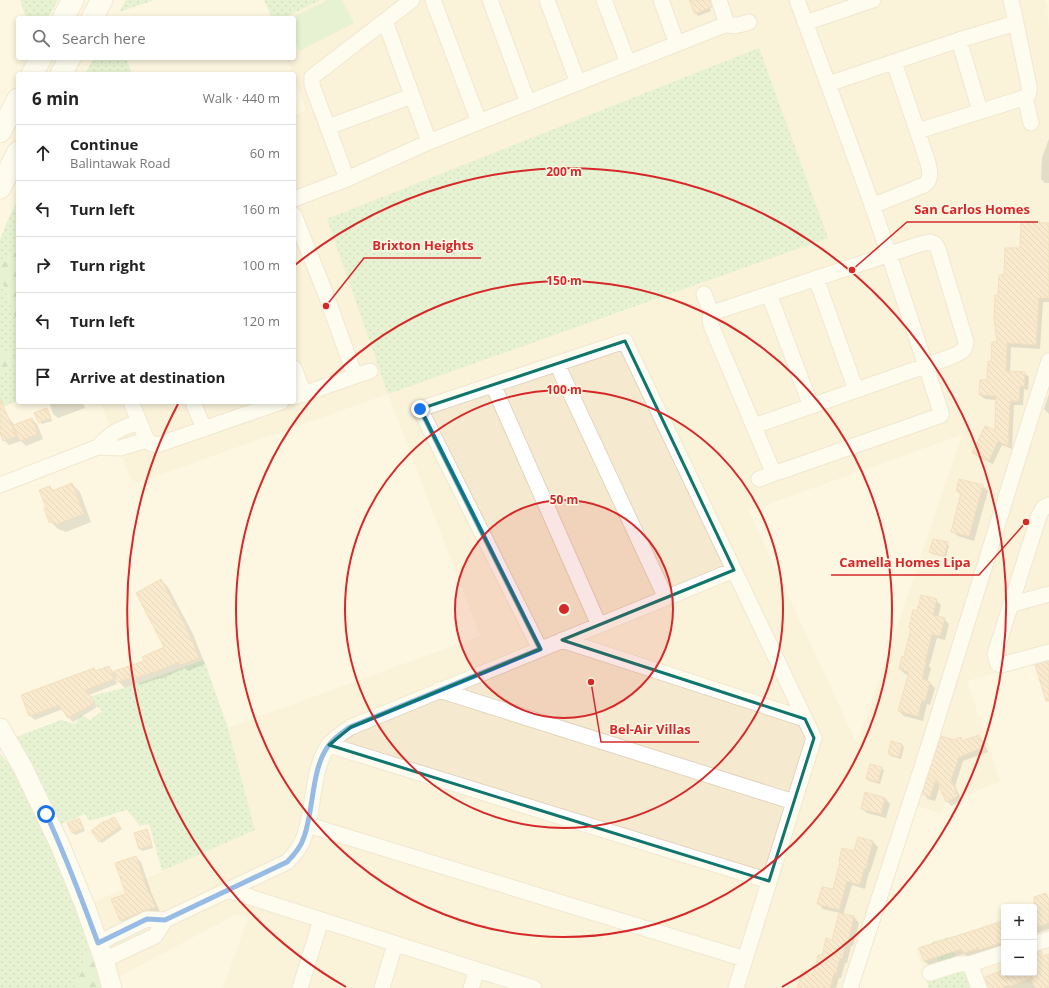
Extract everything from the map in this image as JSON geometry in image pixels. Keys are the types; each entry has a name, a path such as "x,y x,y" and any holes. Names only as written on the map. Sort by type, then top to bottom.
{"main road":[{"path":"64,16 73,0"},
{"path":"93,16 102,0"},
{"path":"33,72 40,60"},
{"path":"62,72 69,60"},
{"path":"0,132 16,103"},
{"path":"0,188 16,156"}],"street":[{"path":"347,179 312,85 312,77 412,0"},
{"path":"433,0 479,122"},
{"path":"490,0 528,103"},
{"path":"547,0 578,83"},
{"path":"604,0 628,63"},
{"path":"661,0 677,44"},
{"path":"719,0 728,24"},
{"path":"759,479 941,415 872,206 797,0"},
{"path":"806,23 873,0"},
{"path":"918,130 1025,98 1028,94 1029,86 1011,0"},
{"path":"385,21 429,142"},
{"path":"296,198 347,179 429,142 728,24 734,26 749,22"},
{"path":"828,84 959,40 1016,23"},
{"path":"959,40 980,111"},
{"path":"872,206 918,188 927,183 929,180 930,172 928,163 894,62"},
{"path":"328,127 412,96"},
{"path":"1025,98 1031,123"},
{"path":"296,220 325,292 355,376"},
{"path":"754,426 925,366 960,352 965,348 966,342 938,249 935,244 925,242 715,312 712,315 710,318 711,325 754,426 773,470 777,472"},
{"path":"816,278 856,390"},
{"path":"704,294 712,315"},
{"path":"769,294 811,406"},
{"path":"540,649 420,409 625,341 814,738 736,988"},
{"path":"850,988 930,742 1049,361"},
{"path":"557,364 666,598"},
{"path":"296,379 299,396 370,371"},
{"path":"493,385 599,625"},
{"path":"132,404 147,440 150,443 157,445 204,429 252,407 269,404"},
{"path":"194,404 204,429"},
{"path":"98,447 113,432 139,422"},
{"path":"0,485 98,447 120,448 147,440"},
{"path":"1049,505 1043,508 1039,516 995,654 998,664 1002,665 1049,652"},
{"path":"98,943 147,919 165,920 287,862 296,852 304,838 308,825 316,777 322,759 329,745 350,727 734,570"},
{"path":"1010,605 1049,594"},
{"path":"562,640 805,719"},
{"path":"438,690 794,802"},
{"path":"0,728 23,768 53,829 98,943 112,988"},
{"path":"329,745 769,881"},
{"path":"308,825 745,959"},
{"path":"228,890 534,988"},
{"path":"104,960 155,936 165,920"},
{"path":"300,988 321,920"},
{"path":"1037,943 1049,939"},
{"path":"382,988 395,944"},
{"path":"930,973 959,964 970,964 1001,954"},
{"path":"970,964 979,988"},
{"path":"471,988 476,970"}],"highlighted area":[{"path":"625,341 734,570 562,640 805,719 814,738 769,881 329,745 351,727 540,649 420,409"}],"shaded area":[{"path":"320,0 1045,0 1049,30 1049,658 967,681 1000,781 946,803 941,814 915,805 855,988 223,988 248,918 237,914 116,978 90,904 255,830 228,728 480,636 388,394 133,484 122,457 129,454 118,423 110,426 101,404 296,404 296,114 306,110 296,83 296,72 292,72 288,60 296,60 296,16 288,16","holes":["828,238 647,303 388,394","962,435 857,744 749,511"]},
{"path":"1049,904 1049,988 929,988 916,948 1001,920 1001,976 1037,976 1037,908"}],"green space":[{"path":"20,0 58,0 49,16 25,16"},
{"path":"126,0 154,0 119,12"},
{"path":"264,0 320,0 288,16 271,16"},
{"path":"328,0 342,0 354,23 299,51 296,44 295,16"},
{"path":"759,48 828,238 388,394 327,219"},
{"path":"93,60 127,60 131,72 86,72"},
{"path":"16,203 16,253 0,261 0,240"},
{"path":"16,253 16,319 0,279 0,261"},
{"path":"0,279 16,319 16,354 6,353 2,348 0,348"},
{"path":"0,348 2,348 6,353 16,354 0,375"},
{"path":"16,354 16,402 2,407 0,401 0,375 7,368"},
{"path":"204,660 228,728 255,830 162,871 149,824 140,826 127,810 89,821 85,814 59,825 16,737 61,720 75,724 81,715 90,720 102,711 88,697 128,687"},
{"path":"0,753 23,782 44,824 91,949 86,951 83,966 75,986 72,988 0,988"},
{"path":"949,937 956,960 940,966 932,942"},
{"path":"91,949 104,988 72,988 75,986 83,966 86,951"},
{"path":"964,971 971,988 929,988 926,979 946,973"}],"building":[{"path":"689,0 710,0 712,7 695,14"},
{"path":"1021,222 1049,223 1049,298 1039,298 1036,345 1007,343 1006,371 1025,372 1024,386 1020,386 1019,401 1010,401 1008,446 998,441 989,461 972,453 985,426 995,430 996,396 979,395 980,380 987,380 988,361 991,361 992,342 997,342 994,318 995,295 998,295 999,275 1004,275 1005,248 1020,248"},
{"path":"0,398 16,436 3,441 0,432"},
{"path":"47,408 51,418 39,423 34,413"},
{"path":"32,418 38,434 20,441 13,425"},
{"path":"959,479 983,485 969,536 951,532 961,493 956,491"},
{"path":"72,483 84,514 57,524 49,522 44,508 46,507 39,490 50,486 52,491"},
{"path":"933,539 948,542 944,556 929,552"},
{"path":"161,579 186,627 199,658 180,665 179,662 153,673 132,679 132,677 118,682 114,671 144,661 142,657 164,647 136,593"},
{"path":"921,595 937,599 933,615 945,618 940,636 932,634 922,679 930,682 925,701 922,700 918,716 898,711 909,672 899,669 902,656 904,657 911,628 909,628 913,610 917,611"},
{"path":"1049,661 1049,701 1046,701 1035,665"},
{"path":"109,666 114,679 86,690 94,703 68,718 59,705 29,716 21,695 94,668 95,671"},
{"path":"979,735 984,747 959,757 951,780 958,796 946,802 936,779 930,797 922,794 941,736 954,740 961,737 962,741"},
{"path":"891,741 902,744 899,757 888,754"},
{"path":"870,764 882,767 878,782 866,779"},
{"path":"865,792 885,798 881,814 861,809"},
{"path":"114,817 120,826 99,842 91,831 104,821 105,822"},
{"path":"79,818 83,829 72,833 67,823"},
{"path":"147,829 152,845 139,849 134,833"},
{"path":"858,837 873,841 860,885 847,881 839,910 817,904 822,887 833,889 842,848 854,851"},
{"path":"136,856 146,886 156,907 120,921 111,899 126,894 115,863"},
{"path":"1046,893 1049,900 1049,923 1037,927 1037,904 1034,904 1034,897"},
{"path":"839,913 854,916 848,942 846,942 842,959 840,958 836,974 834,973 830,988 797,988 802,971 813,974 818,955 822,956 826,938 832,940"},
{"path":"1001,922 1001,943 979,950 979,948 963,953 961,949 924,961 919,948"},
{"path":"1041,951 1043,956 1049,954 1049,988 1035,988 1031,978 1002,988 989,988 985,977 1001,971 1001,976 1037,976 1037,952"}],"place":[{"name":"San Carlos Homes","path":"852,270"},
{"name":"Brixton Heights","path":"326,306"},
{"name":"Camella Homes Lipa","path":"1026,522"},
{"name":"Bel-Air Villas","path":"591,682"}],"route":[{"path":"46,814 60,845 98,943 147,919 165,920 287,862 296,852 304,838 308,825 316,777 322,759 329,745 350,727 540,649 420,409"}]}
